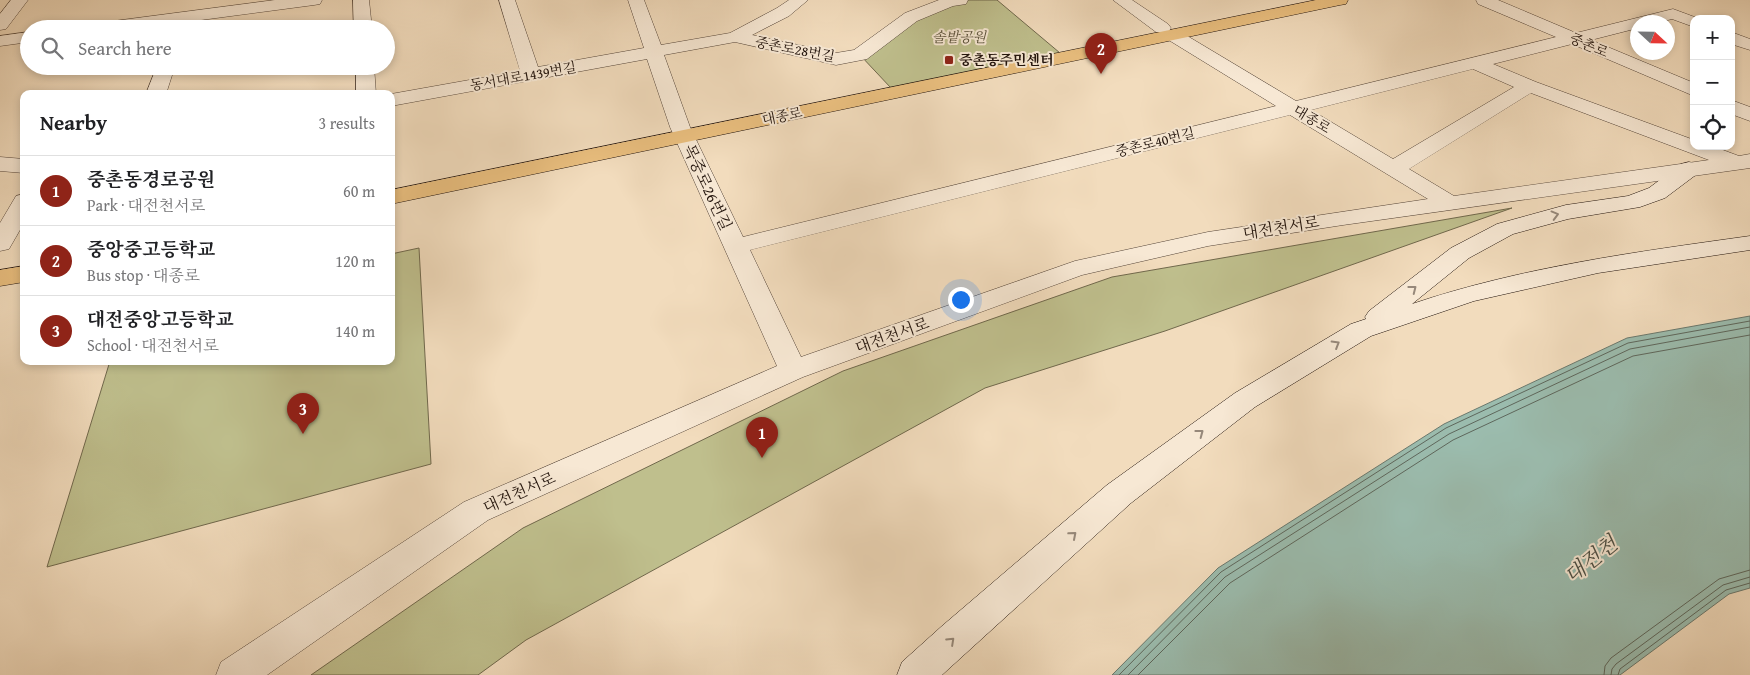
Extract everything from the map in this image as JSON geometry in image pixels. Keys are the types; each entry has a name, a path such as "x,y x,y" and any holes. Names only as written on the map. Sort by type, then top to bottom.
{"main road":[{"name":"대종로","path":"1168,31 1296,0"},
{"name":"대종로","path":"395,185 682,131 1168,31 1340,0"},
{"name":"대종로","path":"395,196 682,131"},
{"path":"0,266 20,263"},
{"path":"0,278 20,275"}],"street":[{"path":"0,25 20,0"},
{"path":"183,20 190,0"},
{"path":"199,20 314,0"},
{"path":"361,0 362,20"},
{"path":"507,0 531,74"},
{"name":"목중로26번길","path":"636,0 682,131 793,370"},
{"path":"735,37 783,12 800,0"},
{"name":"중촌로28번길","path":"735,37 836,59 860,55 911,17 949,2 960,0"},
{"name":"대종로","path":"1120,0 1450,204"},
{"name":"중촌로","path":"1484,0 1690,88"},
{"name":"중촌로40번길","path":"736,246 1672,14 1690,21"},
{"name":"동서대로1439번길","path":"395,99 735,37"},
{"path":"0,40 20,38"},
{"path":"1735,39 1750,45"},
{"name":"대전천서로","path":"1474,63 1529,86 1743,161"},
{"path":"157,90 163,75"},
{"path":"365,75 366,90"},
{"path":"1393,169 1529,86"},
{"path":"1735,108 1750,115"},
{"name":"대전천서로","path":"235,675 476,511 793,370 1075,269 1208,239 1743,161"},
{"path":"0,164 20,166"},
{"path":"916,675 955,638 1120,494 1244,400 1361,330 1460,253 1506,229 1566,212 1632,202 1657,193 1689,169"},
{"path":"0,244 20,208"},
{"path":"1361,330 1468,294 1598,266 1750,243"}],"green space":[{"name":"솔밭공원","path":"960,0 997,0 1060,53 891,88 860,55 911,17"},
{"path":"1512,208 1165,331 985,388 526,640 478,675 311,675 523,528 843,371 1112,277"},
{"path":"419,248 431,464 47,567 109,365 395,365 395,253"}],"water":[{"name":"대전천","path":"1750,316 1750,588 1729,594 1620,675 1112,675 1218,568 1444,424 1627,338"}],"place":[{"name":"중촌동주민센터","path":"949,60"},
{"name":"중앙중고등학교","path":"1101,74"},
{"name":"대전중앙고등학교","path":"303,434"},
{"name":"중촌동경로공원","path":"762,458"}]}
